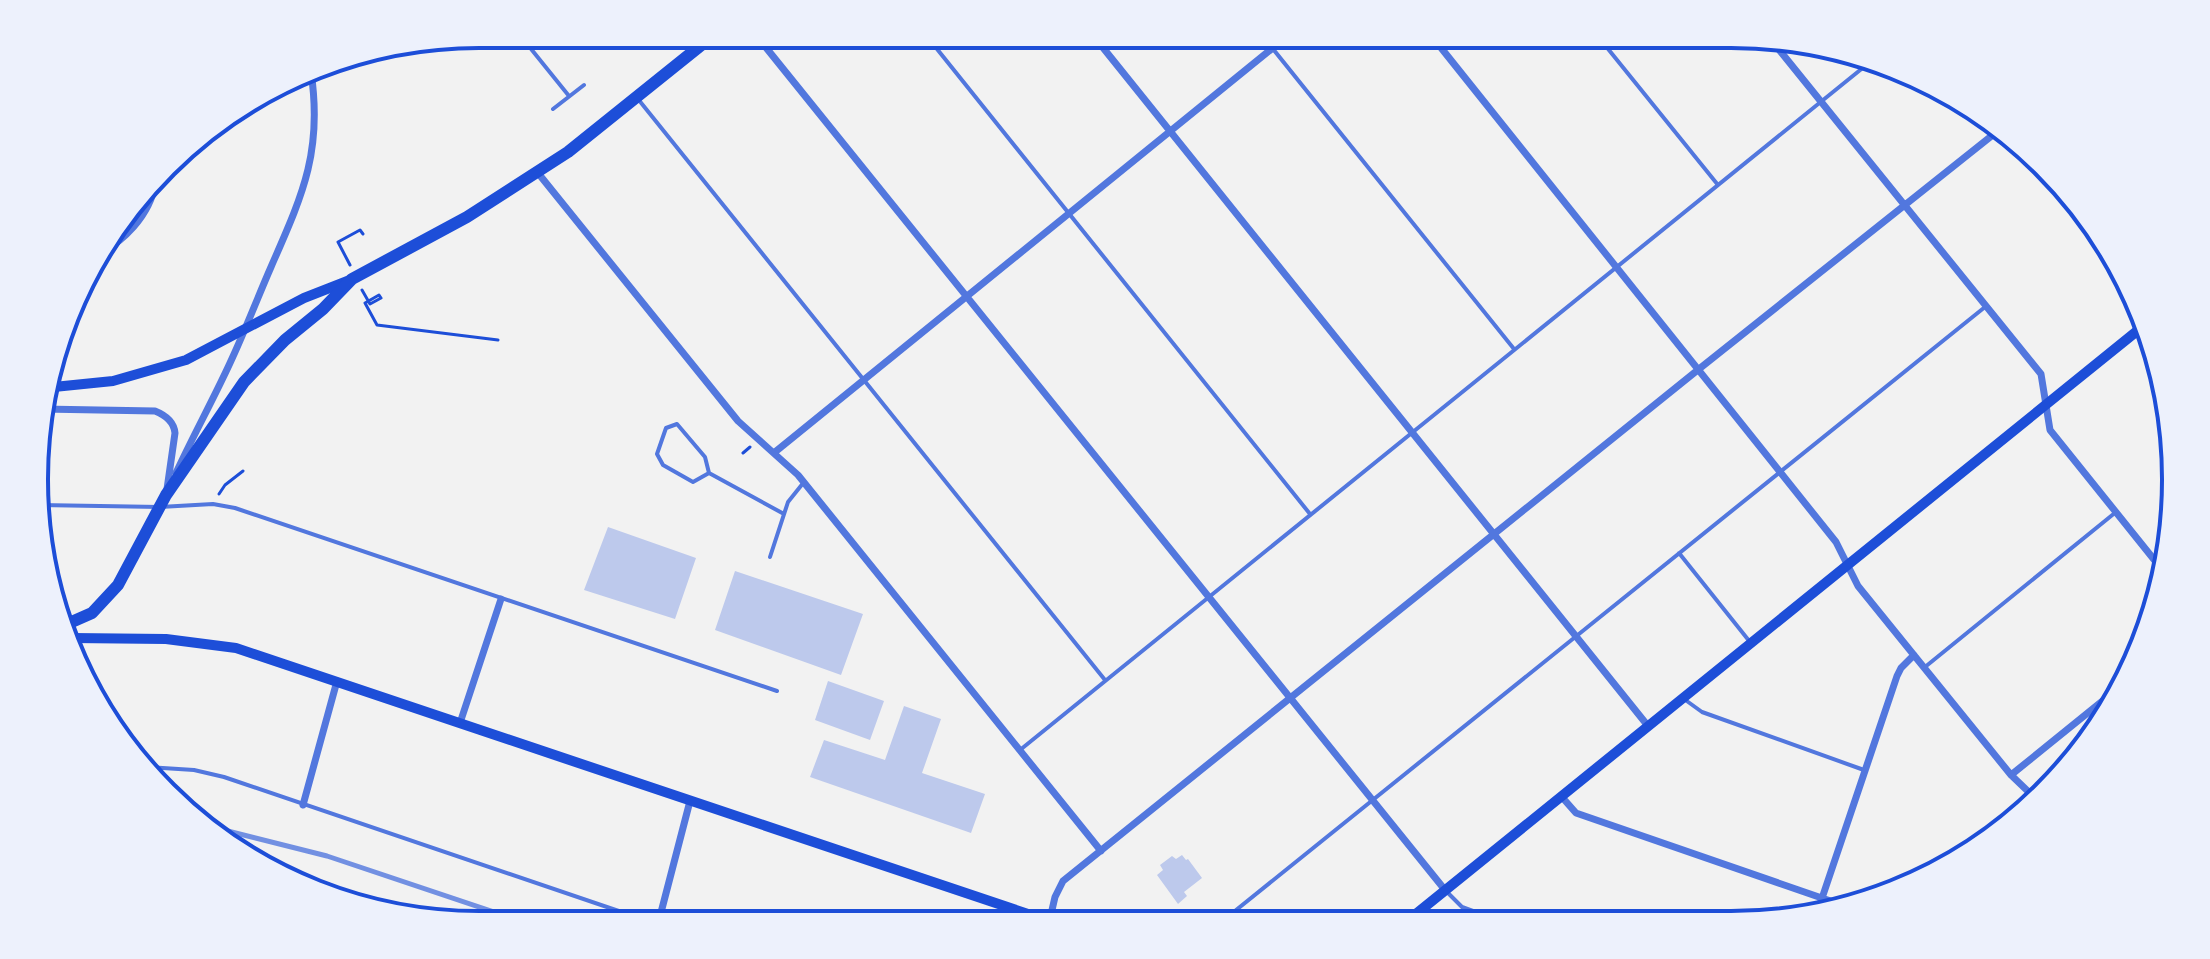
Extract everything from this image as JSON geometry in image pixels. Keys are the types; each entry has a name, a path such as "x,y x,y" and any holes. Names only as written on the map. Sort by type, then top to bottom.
{"main road":[{"path":"58,387 113,381 186,360 304,298 352,279 467,217 538,173 698,48"},
{"path":"72,622 92,613 118,585 166,495 244,382 352,279"},
{"path":"1419,911 2047,404 2137,335"},
{"path":"78,638 166,639 213,644 274,659 1015,911"}],"street":[{"path":"766,48 1445,890"},
{"path":"1103,48 1648,726"},
{"path":"775,452 1272,48"},
{"path":"1441,48 1781,471 1836,542 1858,586 2011,775 2029,792"},
{"path":"1780,51 2041,374 2050,430 2155,560"},
{"path":"166,495 245,329 307,180 313,148 315,99 312,82"},
{"path":"1053,911 1057,889 1101,851 1991,136"},
{"path":"538,173 738,421 804,482 1101,851"},
{"path":"122,239 139,222 150,201"},
{"path":"54,409 155,411 163,414 175,428 166,495"},
{"path":"460,723 501,599"},
{"path":"1822,901 1897,676 1914,655"},
{"path":"303,805 337,681"},
{"path":"2011,775 2098,705"},
{"path":"1561,796 1576,813 1828,900"},
{"path":"660,911 690,801"}],"lane":[{"path":"530,48 569,96"},
{"path":"936,48 1310,514"},
{"path":"1272,48 1514,349"},
{"path":"1607,48 1718,185"},
{"path":"1020,750 1861,69"},
{"path":"553,109 584,85"},
{"path":"636,98 1105,680"},
{"path":"1235,911 1986,306"},
{"path":"709,473 693,482 663,465 657,454 666,428 677,424 705,457 709,473 784,514"},
{"path":"770,557 788,502 804,482"},
{"path":"49,505 160,507 213,504 235,508 777,691"},
{"path":"1924,667 2116,512"},
{"path":"1679,553 1752,645"},
{"path":"1684,699 1702,712 1864,770"},
{"path":"158,768 194,770 618,911"},
{"path":"1445,890 1462,907 1473,911"}],"path":[{"path":"338,242 360,230 363,234"},
{"path":"366,301 377,325 498,340"},
{"path":"743,453 750,447"},
{"path":"213,504 225,485 243,471"}],"building":[{"path":"608,527 696,558 675,619 584,590"},
{"path":"735,571 863,614 841,675 715,630"},
{"path":"828,681 884,701 870,740 815,720"},
{"path":"904,706 941,719 922,773 985,794 971,833 810,777 824,740 885,760"},
{"path":"1182,855 1202,878 1184,892 1187,896 1178,904 1157,875 1163,870 1160,865 1172,856 1176,859"}],"railway":[{"path":"231,832 327,856 491,911"}]}
